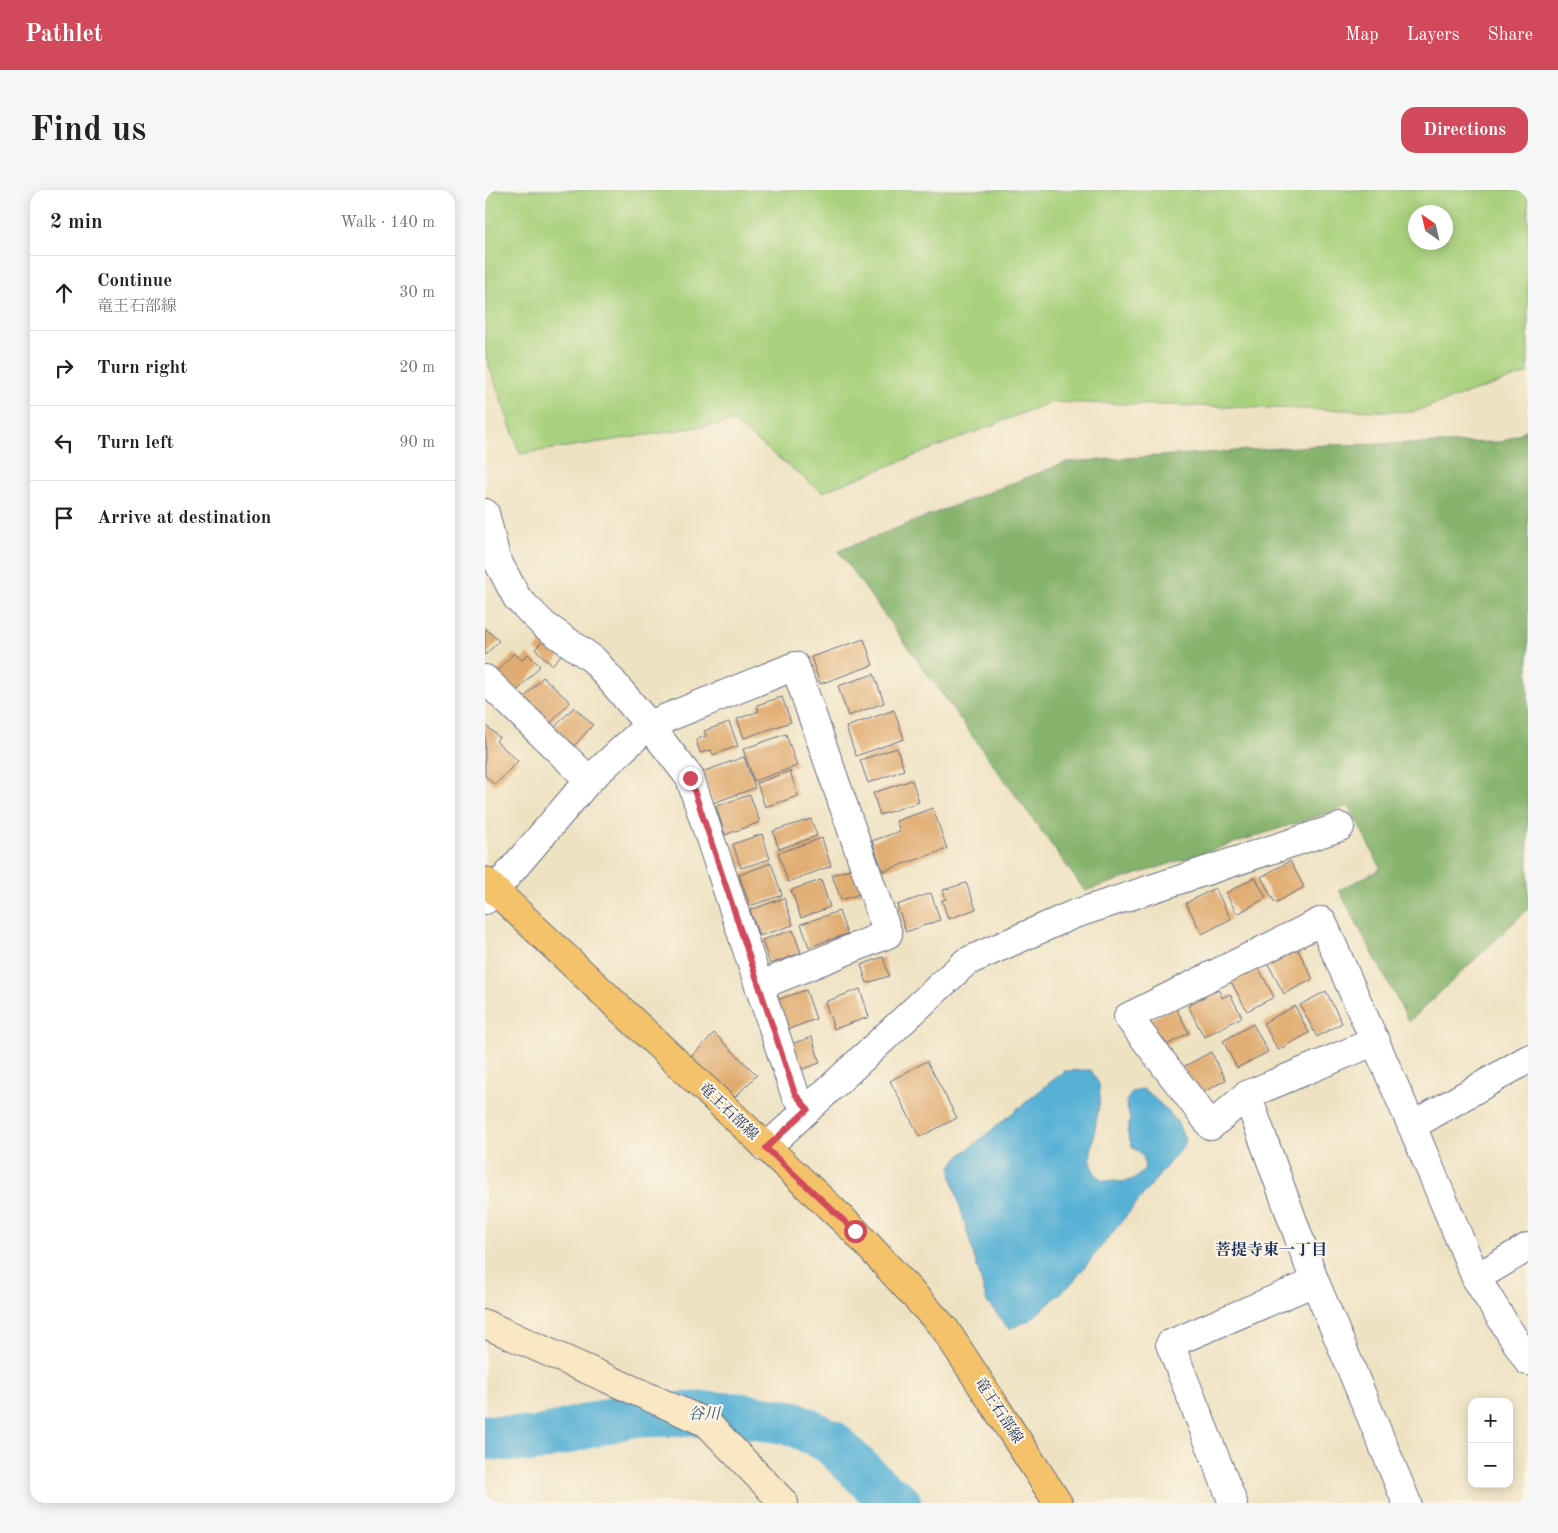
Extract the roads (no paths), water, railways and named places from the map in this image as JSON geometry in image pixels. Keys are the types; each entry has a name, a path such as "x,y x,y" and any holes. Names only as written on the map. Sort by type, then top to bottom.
{"main road":[{"name":"竜王石部線","path":"488,890 855,1231 945,1329 1058,1503"}],"street":[{"path":"485,513 496,558 517,598 544,625 594,660 649,725 690,778 795,1094 808,1109"},
{"path":"488,890 589,780 649,725 795,666 888,934 759,986"},
{"path":"485,679 589,780"},
{"path":"766,1148 966,962 1072,914 1340,827"},
{"path":"1375,1041 1247,1095 1211,1126 1128,1017 1322,921 1375,1041 1412,1126 1476,1278 1528,1361"},
{"path":"1412,1126 1528,1059"},
{"path":"1247,1095 1315,1282 1407,1503"},
{"path":"1476,1278 1528,1247"},
{"path":"1233,1503 1170,1344 1315,1282"},
{"path":"485,1324 707,1423 784,1503"}],"water":[{"path":"1091,1070 1099,1084 1100,1099 1090,1158 1094,1172 1102,1180 1124,1182 1136,1178 1145,1168 1143,1156 1132,1147 1127,1131 1130,1121 1126,1102 1132,1092 1144,1089 1167,1110 1177,1122 1186,1142 1071,1284 1030,1320 1009,1329 987,1302 952,1178 951,1167 956,1159 1064,1071"}],"waterway":[{"name":"谷川","path":"485,1437 534,1440 630,1415 739,1415 793,1423 831,1442 880,1490 899,1503"}],"district":[{"name":"菩提寺東一丁目","path":"1271,1251"}]}
